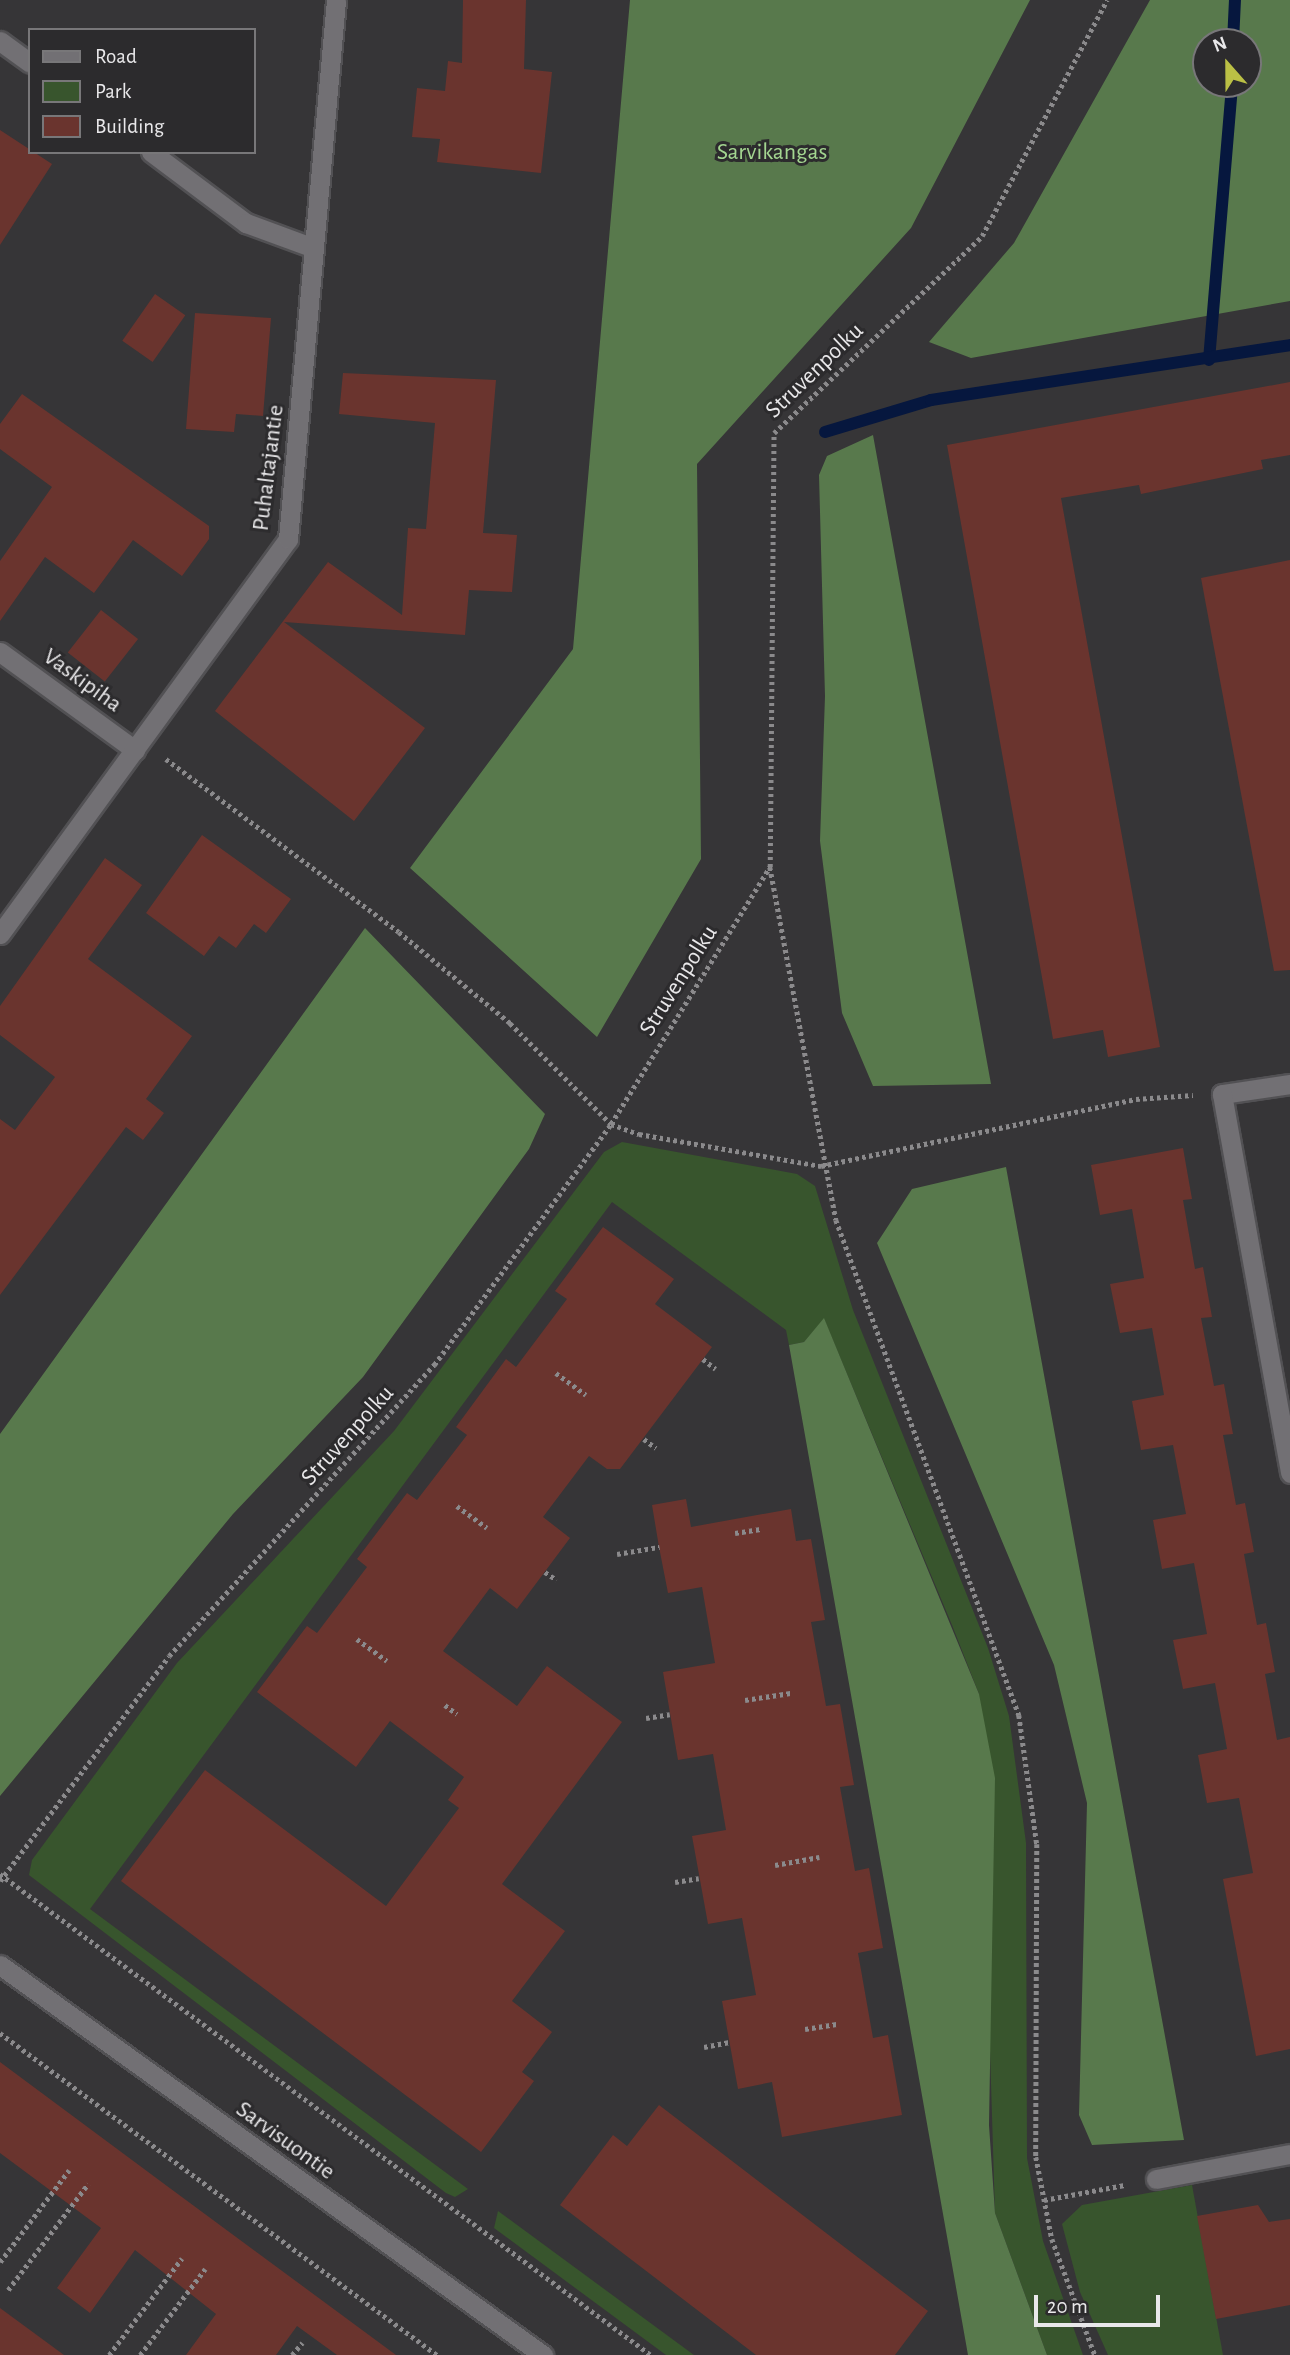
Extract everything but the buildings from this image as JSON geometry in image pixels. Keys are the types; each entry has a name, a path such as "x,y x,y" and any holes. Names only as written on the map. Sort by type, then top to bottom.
{"street":[{"name":"Puhaltajantie","path":"0,934 288,539 336,0"},
{"path":"0,41 28,62"},
{"path":"154,154 246,223 314,248"},
{"name":"Vaskipiha","path":"0,652 135,750"},
{"path":"1290,1084 1222,1094 1290,1473"},
{"name":"Sarvisuontie","path":"0,1965 543,2355"},
{"path":"1156,2179 1290,2154"}],"path":[{"name":"Struvenpolku","path":"1,1877 178,1645 434,1365 611,1124 770,867 774,433 982,236 1107,0"},
{"path":"135,750 159,754 399,932 510,1023 611,1124 821,1166 1136,1099 1222,1094"},
{"path":"770,867 821,1166 863,1307 999,1647 1022,1728 1037,1844 1034,2098 1044,2200 1070,2295 1095,2355"},
{"path":"703,1359 716,1369"},
{"path":"556,1373 586,1395"},
{"path":"644,1439 656,1448"},
{"path":"457,1506 487,1528"},
{"path":"735,1533 761,1529"},
{"path":"617,1554 659,1547"},
{"path":"545,1572 557,1580"},
{"path":"357,1639 387,1661"},
{"path":"746,1700 790,1693"},
{"path":"445,1705 457,1714"},
{"path":"646,1718 670,1714"},
{"path":"775,1865 819,1857"},
{"path":"1,1877 651,2355"},
{"path":"675,1882 699,1878"},
{"path":"805,2029 837,2024"},
{"path":"0,2033 437,2355"},
{"path":"704,2047 730,2042"},
{"path":"0,2262 69,2170"},
{"path":"1044,2200 1156,2179"},
{"path":"8,2290 88,2185"},
{"path":"109,2355 182,2258"},
{"path":"140,2355 205,2269"},
{"path":"292,2355 302,2343"}],"green space":[{"name":"Sarvikangas","path":"630,0 1030,0 911,228 697,464 701,859 597,1037 410,868 573,649"},
{"path":"1150,0 1290,0 1290,301 971,358 929,342 1014,243"},
{"path":"873,435 991,1084 873,1086 842,1013 820,841 825,696 819,475 827,456"},
{"path":"365,928 545,1114 529,1149 363,1377 233,1514 0,1796 0,1434"},
{"path":"622,1142 797,1174 815,1186 853,1310 988,1648 1009,1716 1026,1843 1027,2158 1043,2241 1083,2355 1047,2355 995,2213 979,1694 952,1625 824,1319 804,1342 789,1345 786,1330 612,1202 90,1909 468,2189 455,2197 446,2193 29,1875 32,1860 177,1663 394,1431 604,1152"},
{"path":"1006,1167 1184,2140 1092,2145 1079,2115 1087,1803 1054,1665 877,1243 912,1189"},
{"path":"824,1318 979,1694 995,1778 989,2125 995,2213 1047,2355 968,2355 789,1345 804,1342"},
{"path":"1192,2185 1223,2355 1108,2355 1080,2292 1062,2224 1082,2205"},
{"path":"498,2211 694,2355 666,2355 494,2228"}],"waterway":[{"path":"1234,28 1235,0"},
{"path":"1209,360 1231,98"},
{"path":"825,432 931,400 1290,345"}]}
